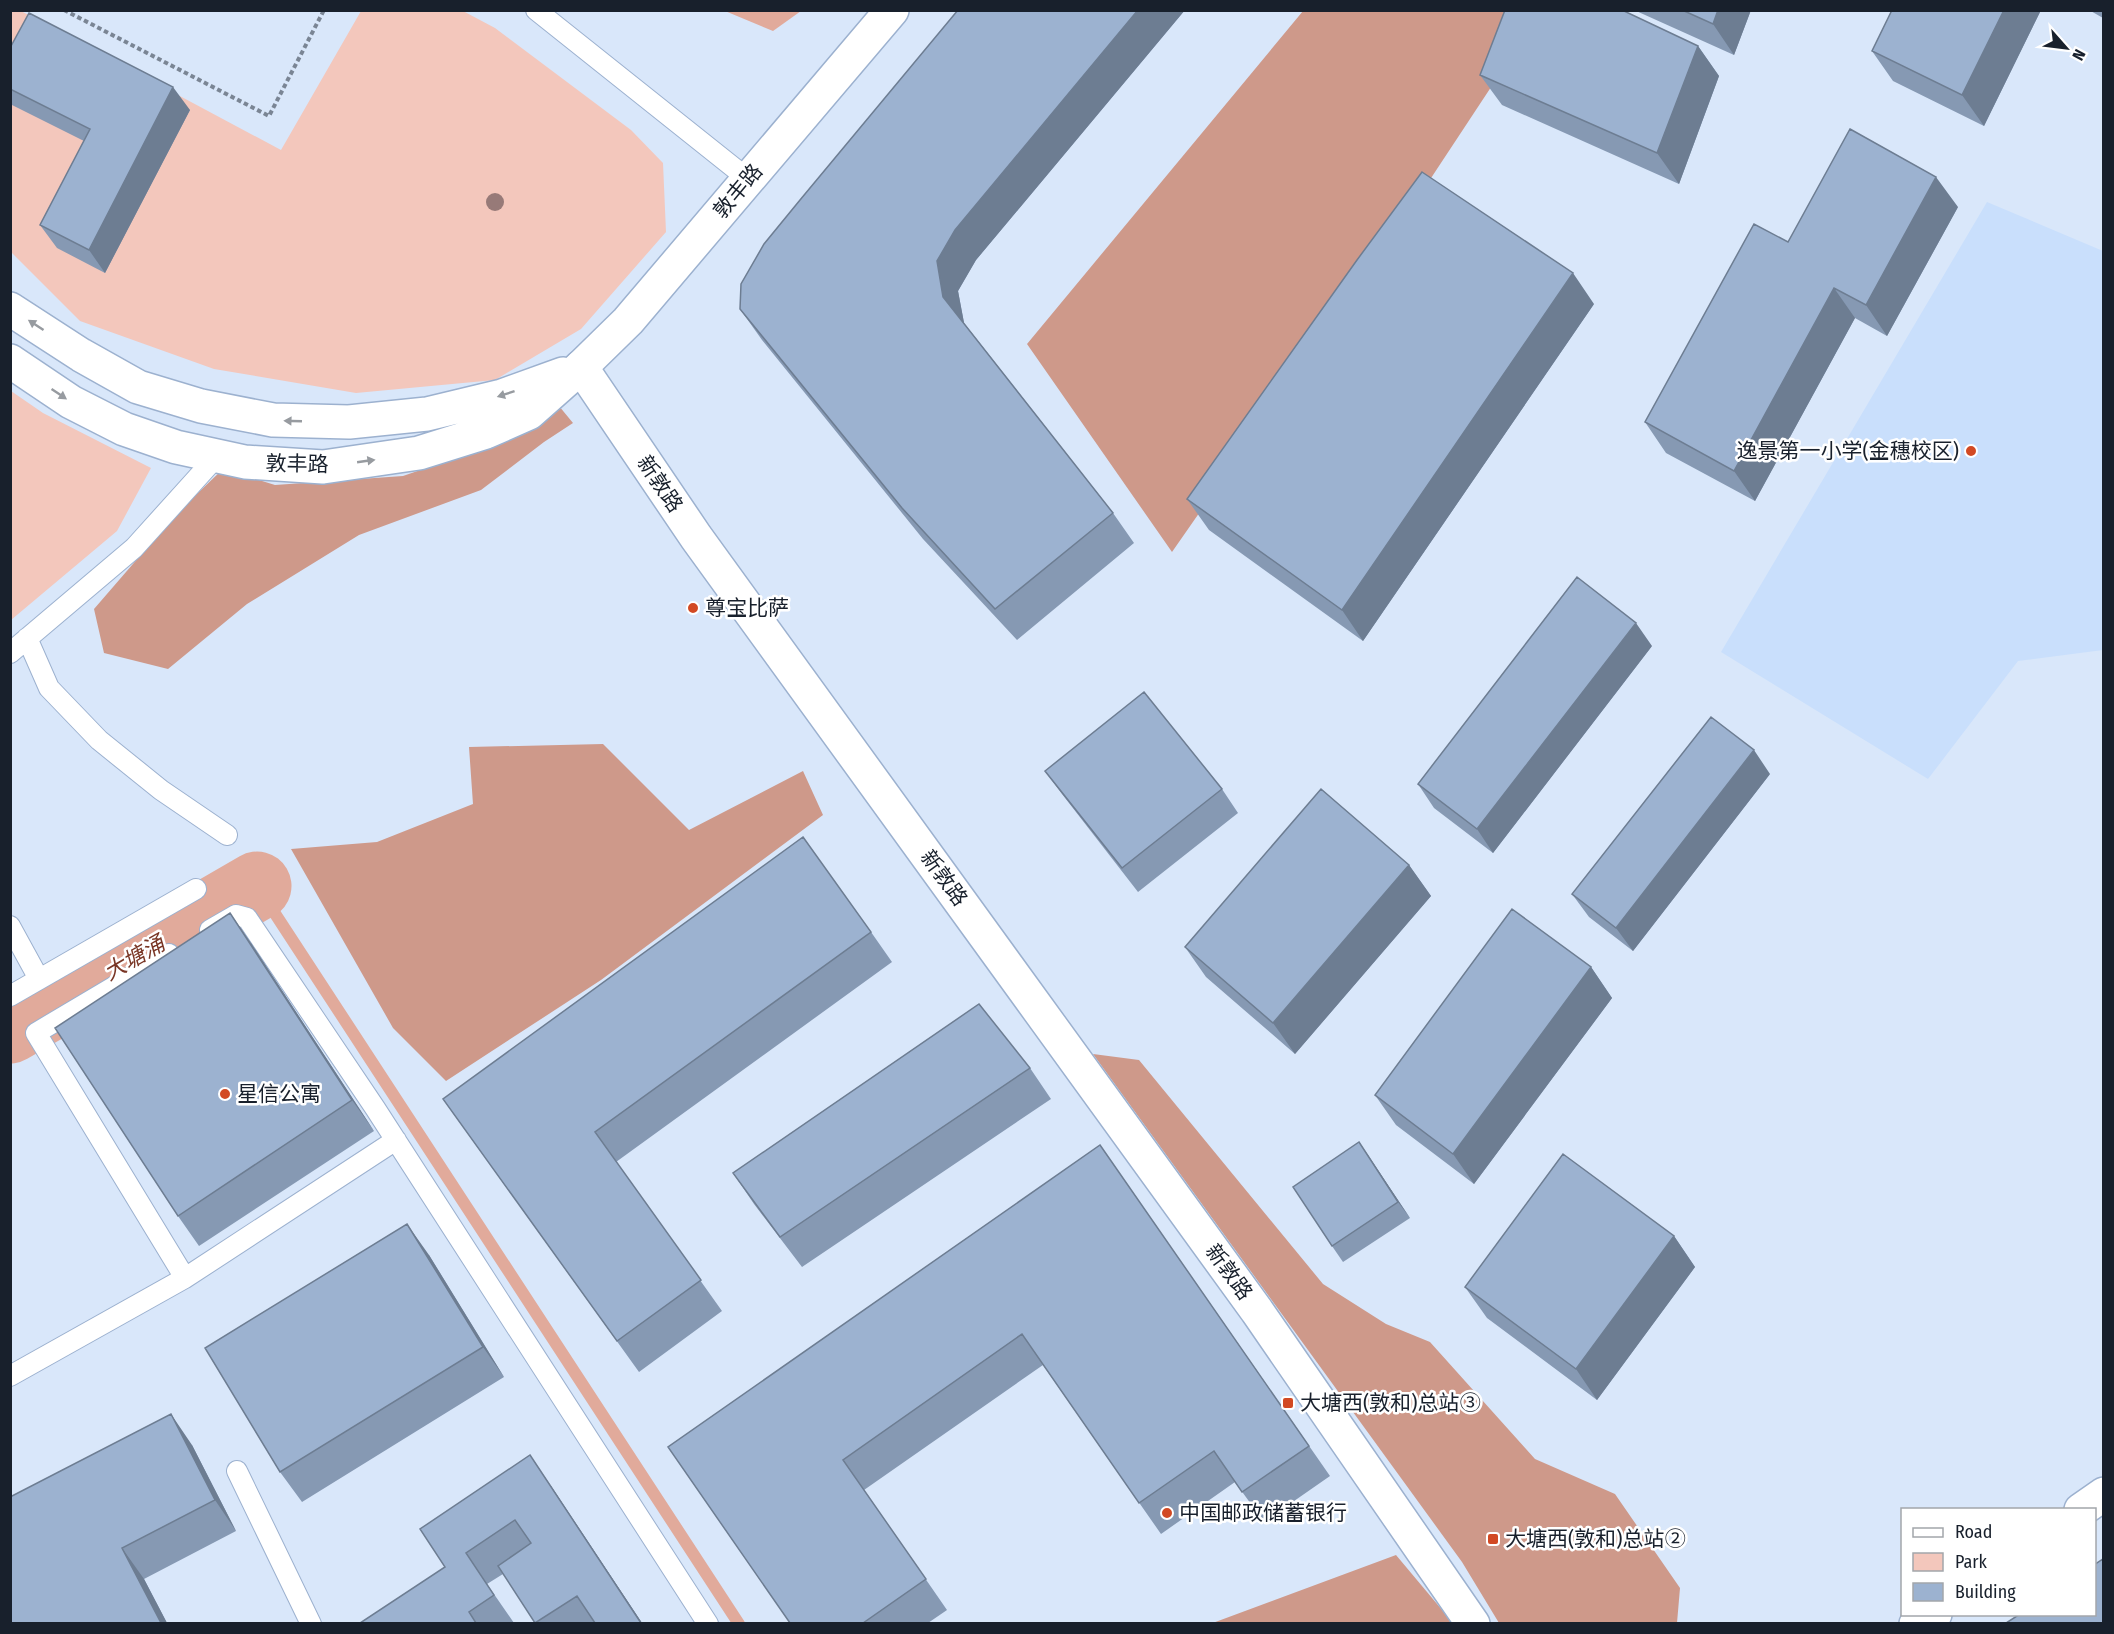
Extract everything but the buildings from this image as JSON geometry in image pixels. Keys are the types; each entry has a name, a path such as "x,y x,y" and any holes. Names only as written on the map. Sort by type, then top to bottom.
{"street":[{"name":"敦丰路","path":"10,361 71,402 124,429 176,447 245,462 323,467 419,453 486,432 529,413 628,321 892,10"},
{"name":"敦丰路","path":"10,309 81,355 138,387 201,406 273,420 349,422 427,414 502,396 581,367"},
{"name":"新敦路","path":"581,367 696,537 1257,1311 1473,1623"},
{"path":"2082,1508 2103,1494"},
{"path":"1916,1623 1931,1616"}],"lane":[{"path":"536,10 748,179"},
{"path":"10,652 134,548 217,456"},
{"path":"27,638 49,688 99,740 161,790 227,835"},
{"path":"10,996 196,889"},
{"path":"184,1278 36,1033 236,915 248,918 396,1140 708,1623"},
{"path":"10,926 39,980"},
{"path":"10,1376 184,1278 396,1140"},
{"path":"237,1471 310,1623"}],"path":[{"path":"64,10 269,116 324,10"}],"shaded area":[{"path":"801,10 773,31 725,11"},
{"path":"1303,11 1524,11 1501,72 1404,219 1172,552 1027,344"},
{"name":"逸景第一小学(金穗校区)","path":"1987,202 2103,251 2103,650 2018,661 1928,779 1721,652"},
{"path":"559,406 573,423 481,490 359,535 247,604 168,669 104,653 94,609 177,513 223,469 275,485 403,476 496,444"},
{"path":"603,744 689,830 803,771 823,815 601,980 446,1081 393,1028 291,849 377,842 473,804 469,747"},
{"path":"1093,1054 1139,1060 1323,1284 1386,1324 1430,1342 1535,1459 1615,1494 1680,1588 1677,1623 1499,1623 1462,1562"},
{"path":"1396,1555 1453,1623 1210,1624"}],"green space":[{"path":"10,11 21,11 281,150 361,11 463,11 495,28 631,130 663,163 666,232 581,329 495,380 356,393 214,369 80,321 11,252"},
{"path":"11,391 43,413 151,468 117,531 11,620"}],"waterway":[{"path":"257,886 739,1624"},
{"name":"大塘涌","path":"10,1029 257,886"}],"place":[{"name":"逸景第一小学(金穗校区)","path":"1971,451"},
{"name":"尊宝比萨","path":"693,608"},
{"name":"星信公寓","path":"225,1094"},
{"name":"大塘西(敦和)总站③","path":"1288,1403"},
{"name":"中国邮政储蓄银行","path":"1167,1513"},
{"name":"大塘西(敦和)总站②","path":"1493,1539"}]}
